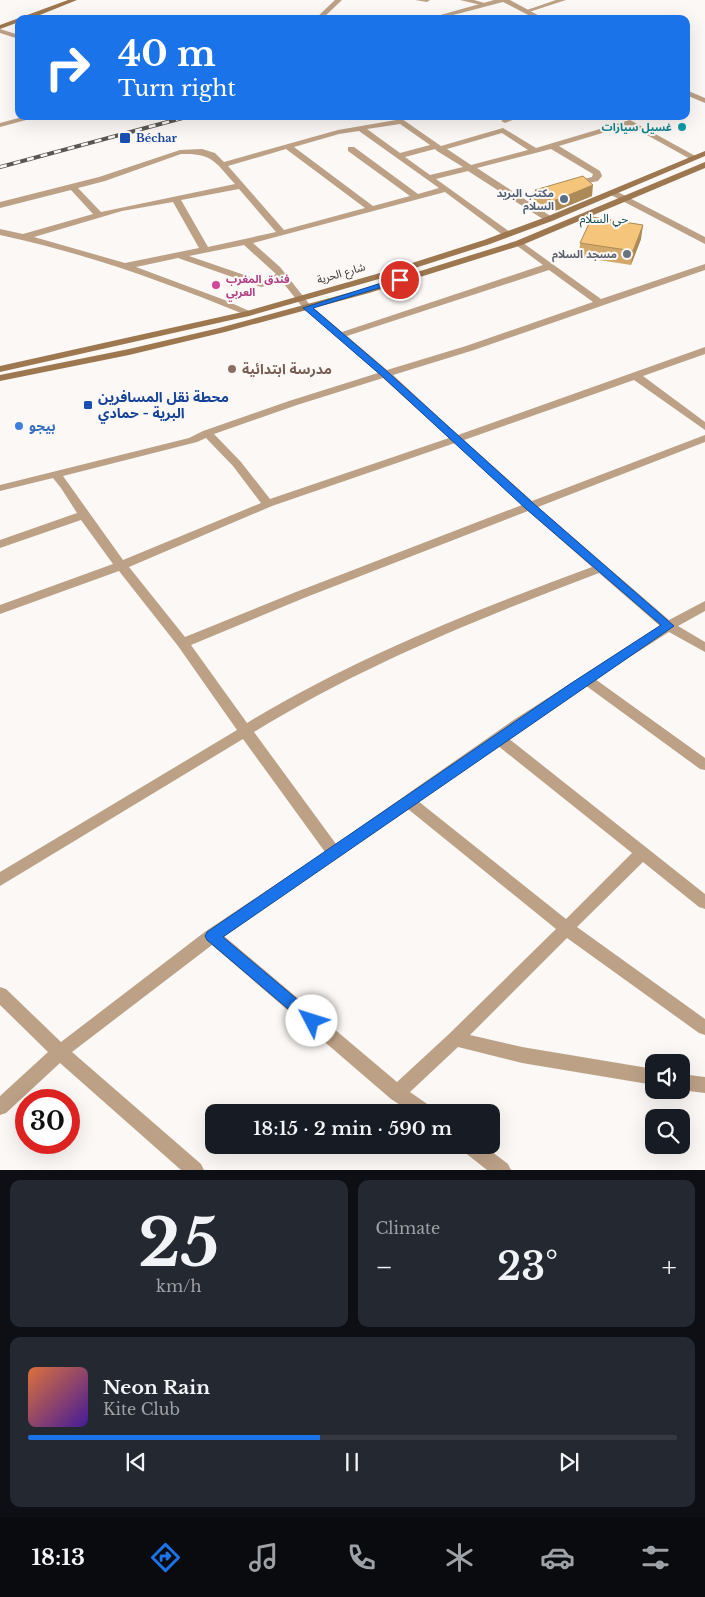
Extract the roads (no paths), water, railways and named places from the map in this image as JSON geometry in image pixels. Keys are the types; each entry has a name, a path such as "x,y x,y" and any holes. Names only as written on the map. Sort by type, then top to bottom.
{"main road":[{"path":"34,15 74,0"},
{"path":"0,27 15,21"},
{"name":"شارع الحرية","path":"0,369 249,312 390,273 549,219 705,154"},
{"name":"شارع الحرية","path":"0,378 129,352 307,308 519,243 705,165"}],"street":[{"path":"322,15 339,0"},
{"path":"418,0 426,0"},
{"path":"463,0 485,4"},
{"path":"445,15 504,0 534,15"},
{"path":"527,11 564,0"},
{"path":"0,31 15,37"},
{"path":"690,94 705,101"},
{"path":"0,125 21,120"},
{"path":"223,165 287,146 390,120"},
{"path":"401,120 469,168 523,198 549,219"},
{"path":"627,120 695,158"},
{"path":"428,178 535,150 630,122"},
{"path":"398,156 438,147 504,123 535,150"},
{"path":"360,128 507,234"},
{"path":"551,145 597,173 598,176 595,179 564,187"},
{"path":"287,146 372,209"},
{"path":"351,148 416,197"},
{"path":"0,206 73,187 180,152 206,153 212,154 223,165 282,233"},
{"path":"24,237 99,215 240,186"},
{"path":"73,187 99,215"},
{"path":"124,266 246,242 446,189"},
{"path":"614,192 705,241"},
{"path":"175,198 191,223 205,251"},
{"path":"0,232 24,237 124,266 249,312"},
{"path":"246,242 261,254 281,275 307,308 386,375 600,568 668,626 705,648"},
{"path":"519,243 600,303"},
{"path":"179,256 261,284 268,283 281,275"},
{"path":"340,335 551,266"},
{"path":"0,488 193,440 206,433 293,403 386,375 705,267"},
{"path":"0,610 121,566 268,504 636,376 705,350"},
{"path":"636,376 705,427"},
{"path":"206,433 237,464 268,504"},
{"path":"183,643 529,505 705,438"},
{"path":"54,474 66,486 84,515 121,566 183,643 334,853"},
{"path":"0,544 84,515"},
{"path":"0,880 288,703 348,672 421,639 600,568"},
{"path":"0,1107 60,1052 212,936 586,679 705,604"},
{"path":"586,679 705,764"},
{"path":"499,739 705,903"},
{"path":"408,801 566,928 705,1028"},
{"path":"397,1093 455,1039 642,853"},
{"path":"212,936 397,1093 413,1104"},
{"path":"0,994 60,1052 195,1170"},
{"path":"455,1039 522,1055 645,1076"},
{"path":"690,1083 705,1085"},
{"path":"481,1154 502,1170"}],"railway":[{"path":"0,167 175,120"}],"place":[{"name":"غسيل سيارات","path":"682,127"},
{"name":"Béchar","path":"125,138"},
{"name":"مكتب البريد السلام","path":"564,199"},
{"name":"مسجد السلام","path":"627,254"},
{"name":"فندق المغرب العربي","path":"216,285"},
{"name":"مدرسة ابتدائية","path":"232,369"},
{"name":"محطة نقل المسافرين البرية - حمادي","path":"88,405"},
{"name":"بيجو","path":"19,426"}],"district":[{"name":"حي السلام","path":"604,218"}]}
